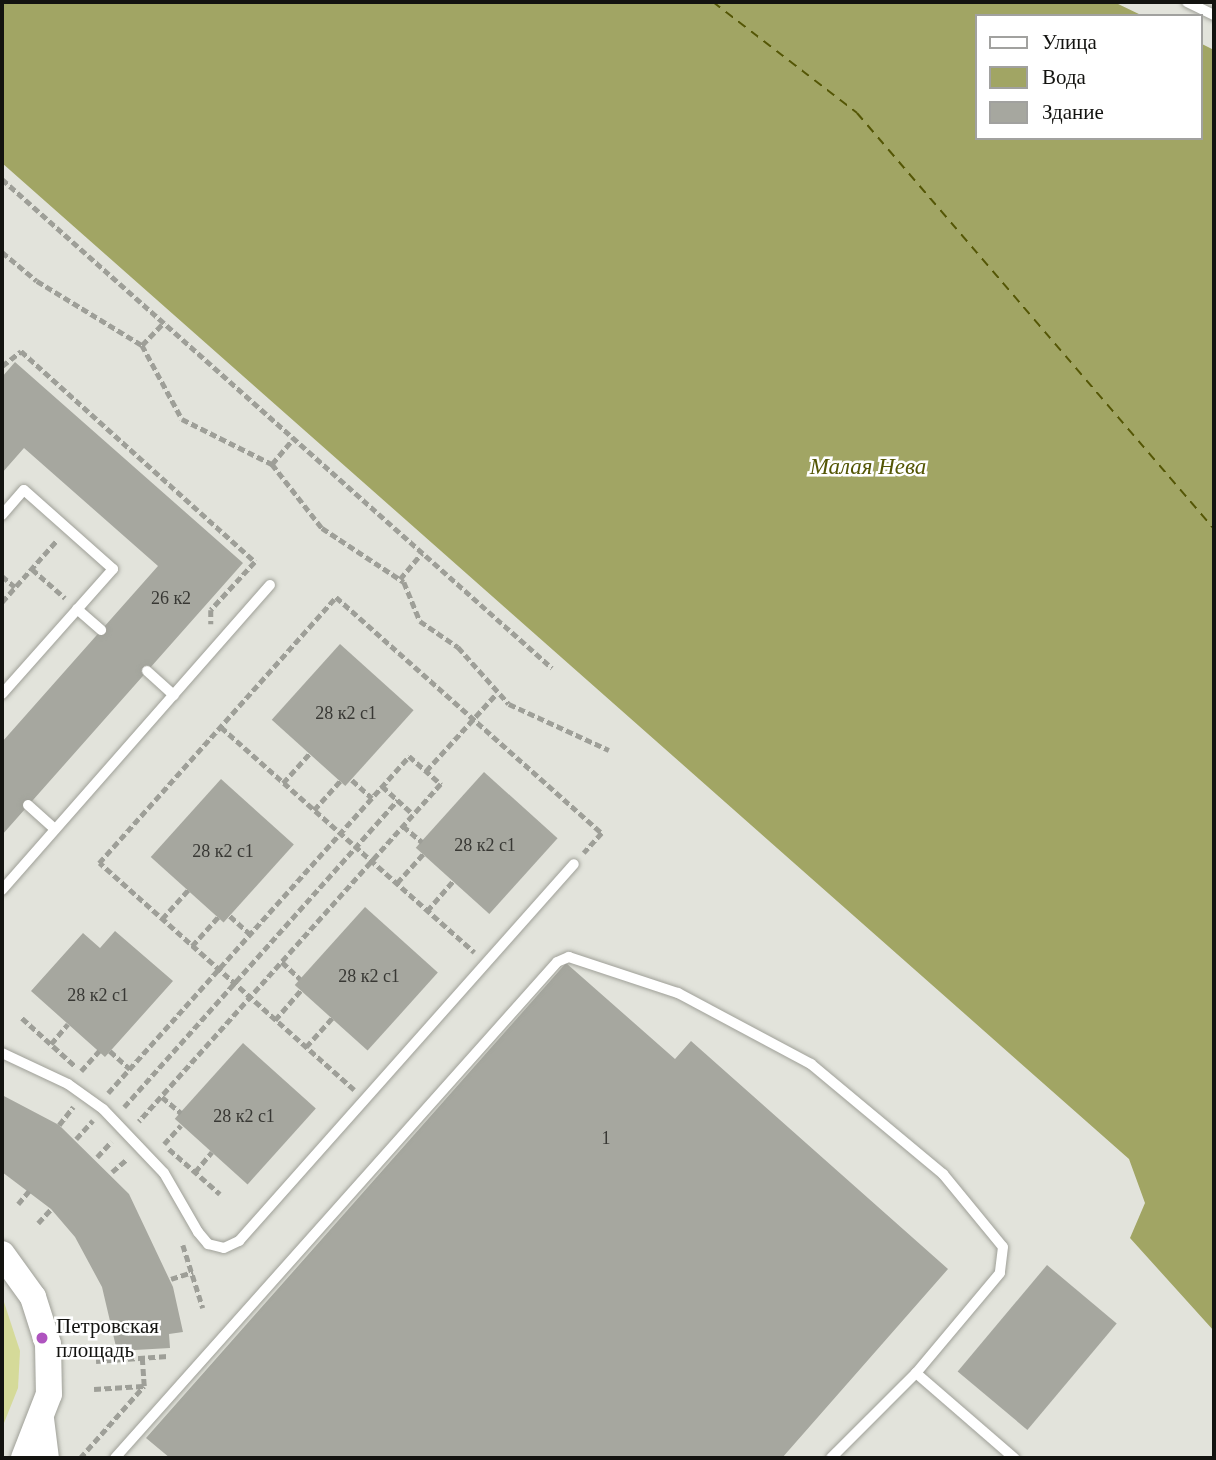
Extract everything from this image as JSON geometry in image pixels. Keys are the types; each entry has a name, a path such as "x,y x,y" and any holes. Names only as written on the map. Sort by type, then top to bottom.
{"street":[{"path":"2,1254 43,1320 50,1369 43,1418 48,1458"},
{"path":"23,1458 43,1418"}],"lane":[{"path":"1187,2 1214,15"},
{"path":"2,515 24,490 113,569 2,694"},
{"path":"2,890 270,585"},
{"path":"77,609 101,630"},
{"path":"147,671 174,695"},
{"path":"28,805 55,829"},
{"path":"2,1053 98,1105 130,1133 164,1173 198,1233 208,1244 224,1248 239,1241 575,864"},
{"path":"115,1458 557,962 569,957 678,993 811,1063 943,1174 1003,1247 1000,1273 916,1373 831,1458"},
{"path":"916,1373 1014,1458"}],"path":[{"path":"2,179 552,668"},
{"path":"2,252 37,281 142,345 182,419 272,464 336,540 400,579 420,621 458,646 497,693 532,716 609,750"},
{"path":"142,345 164,322"},
{"path":"2,366 21,351 256,562 211,610 211,628 203,637"},
{"path":"272,464 293,438"},
{"path":"2,602 67,528"},
{"path":"400,579 422,553"},
{"path":"32,569 77,609"},
{"path":"2,576 15,587"},
{"path":"365,1100 99,863 336,597 602,833 575,864"},
{"path":"426,771 497,693"},
{"path":"221,727 486,963"},
{"path":"283,783 309,754"},
{"path":"98,1105 409,756 441,784 130,1133"},
{"path":"314,810 340,780"},
{"path":"352,780 372,798"},
{"path":"382,786 413,814"},
{"path":"123,1108 398,800"},
{"path":"403,826 422,842"},
{"path":"397,883 423,854"},
{"path":"427,911 453,881"},
{"path":"162,919 188,890"},
{"path":"230,916 250,934"},
{"path":"192,946 218,917"},
{"path":"282,962 300,979"},
{"path":"275,1020 301,990"},
{"path":"306,1047 332,1018"},
{"path":"51,1044 68,1024"},
{"path":"82,1071 99,1051"},
{"path":"110,1051 130,1069"},
{"path":"162,1097 181,1113"},
{"path":"61,1100 98,1128"},
{"path":"59,1125 73,1107"},
{"path":"164,1144 181,1125"},
{"path":"105,1134 136,1166"},
{"path":"195,1172 212,1152"},
{"path":"111,1172 129,1157"},
{"path":"18,1204 29,1191"},
{"path":"38,1223 51,1209"},
{"path":"177,1231 194,1272 203,1308"},
{"path":"171,1279 194,1272"},
{"path":"96,1361 168,1356"},
{"path":"80,1458 144,1386 142,1358"},
{"path":"94,1389 144,1386"}],"shaded area":[{"path":"2,1296 20,1351 18,1388 2,1428"}],"water":[{"name":"Малая Нева","path":"2,2 1114,2 1139,14 974,14 974,140 1202,140 1202,44 1214,50 1214,1331 1130,1238 1145,1203 1129,1159 2,163"}],"building":[{"path":"15,362 243,563 2,835 2,742 158,566 24,448 2,473 2,377"},
{"path":"340,644 414,710 345,786 272,720"},
{"path":"484,772 558,838 489,914 416,848"},
{"path":"221,779 294,845 224,923 151,857"},
{"path":"365,907 438,973 368,1051 295,985"},
{"path":"115,931 173,981 105,1057 31,991 83,933 100,948"},
{"path":"566,963 675,1059 691,1041 948,1269 782,1458 170,1458 146,1438"},
{"path":"243,1043 316,1109 248,1184 175,1119"},
{"path":"2,1095 59,1125 129,1194 173,1287 183,1332 169,1334 170,1348 117,1351 102,1287 75,1237 51,1209 2,1172"},
{"path":"1047,1265 1117,1323 1027,1430 958,1371"}],"ferry route":[{"path":"713,2 857,113 1214,529"}],"place":[{"name":"Петровская площадь","path":"42,1338"}]}
